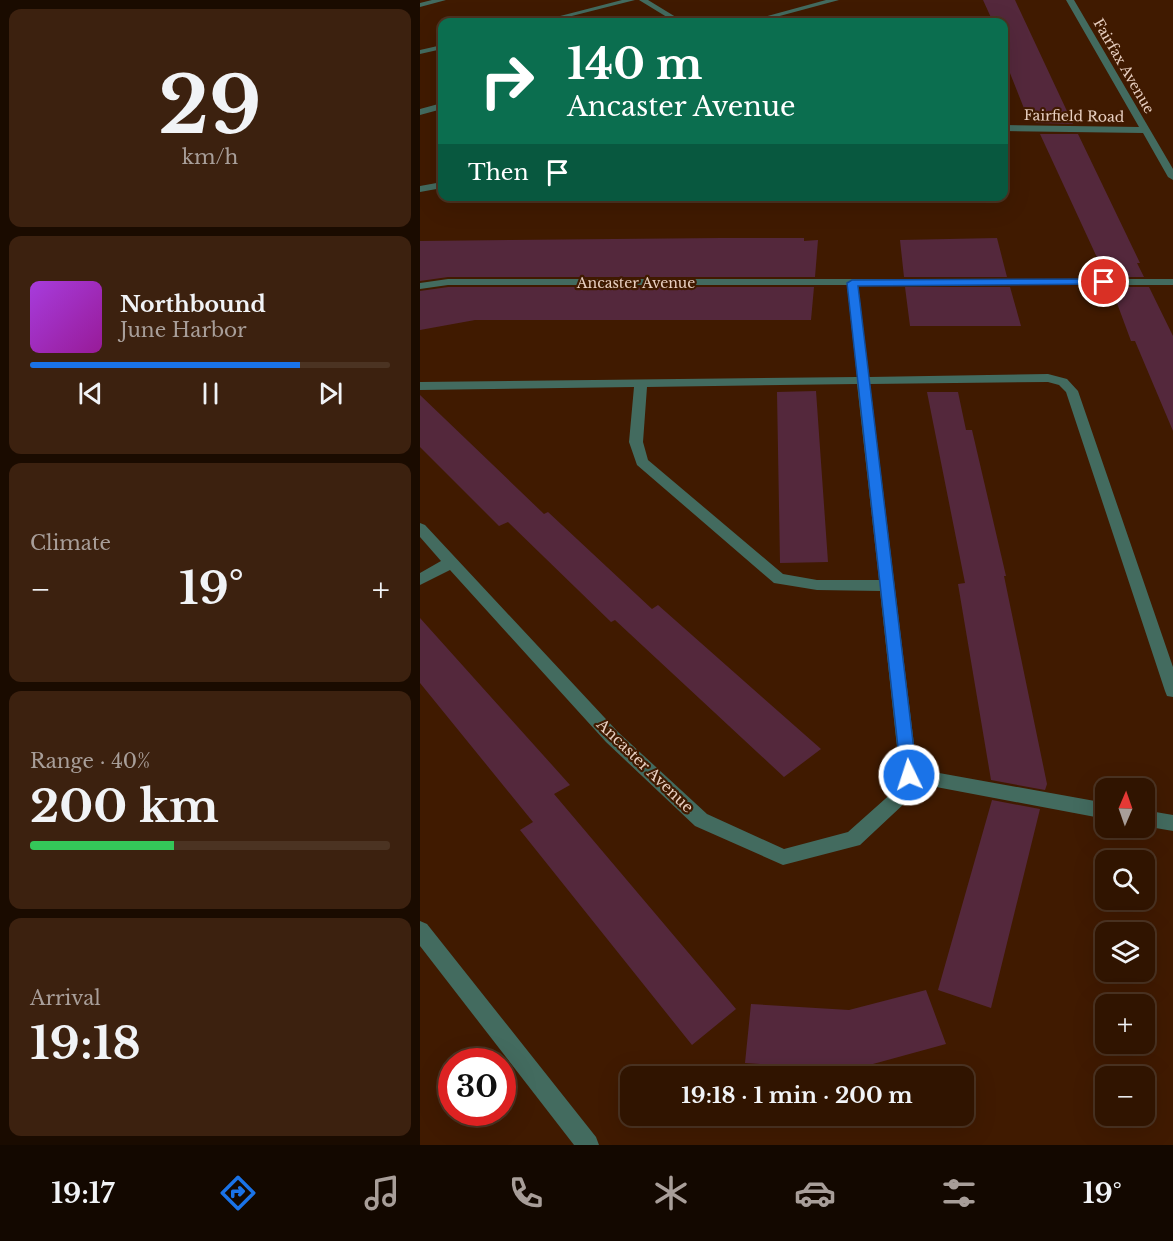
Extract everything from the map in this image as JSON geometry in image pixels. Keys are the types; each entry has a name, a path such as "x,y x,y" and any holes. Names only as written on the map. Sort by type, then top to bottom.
{"street":[{"path":"420,5 442,0"},
{"path":"557,18 631,0"},
{"path":"644,0 673,18"},
{"path":"765,18 835,0"},
{"name":"Fairfax Avenue","path":"1070,0 1173,177"},
{"path":"420,52 438,48"},
{"path":"420,112 438,109"},
{"name":"Fairfield Road","path":"1008,128 1144,130"},
{"path":"420,189 438,186"},
{"name":"Ancaster Avenue","path":"420,286 448,282 1173,282"},
{"path":"852,283 909,775 1095,809"},
{"path":"420,386 1048,378 1063,382 1072,391 1173,691"},
{"path":"641,384 636,442 642,462 779,579 817,585 888,586"},
{"name":"Ancaster Avenue","path":"420,528 612,737 700,820 783,857 853,838 901,796 909,775"},
{"path":"420,580 451,562"},
{"path":"1155,820 1173,823"},
{"path":"420,930 588,1145"}],"building":[{"path":"983,0 1015,0 1073,124 1029,121 1008,68 1008,18 991,18"},
{"path":"1040,134 1078,134 1140,263 1137,263 1144,277 1106,277"},
{"path":"721,238 818,240 815,277 448,277 420,281 420,241"},
{"path":"997,238 1007,277 904,277 900,240"},
{"path":"448,287 814,287 811,320 475,320 420,330 420,291"},
{"path":"905,287 1010,287 1021,326 910,326"},
{"path":"1111,287 1149,287 1173,336 1173,431 1135,341 1131,341"},
{"path":"816,391 828,562 780,563 777,392"},
{"path":"927,392 958,392 966,430 972,430 1006,576 1004,576 1047,784 1045,790 991,780 958,584 965,583"},
{"path":"420,395 544,514 548,512 652,609 658,605 821,749 784,777 615,620 611,622 508,522 499,526 420,447"},
{"path":"420,618 570,785 554,794 736,1009 692,1045 520,830 533,822 420,683"},
{"path":"992,800 1040,809 991,1008 938,990"},
{"path":"926,990 946,1044 866,1066 790,1066 745,1063 751,1004 849,1010"}],"route":[{"path":"909,775 852,283 1104,282"}]}
